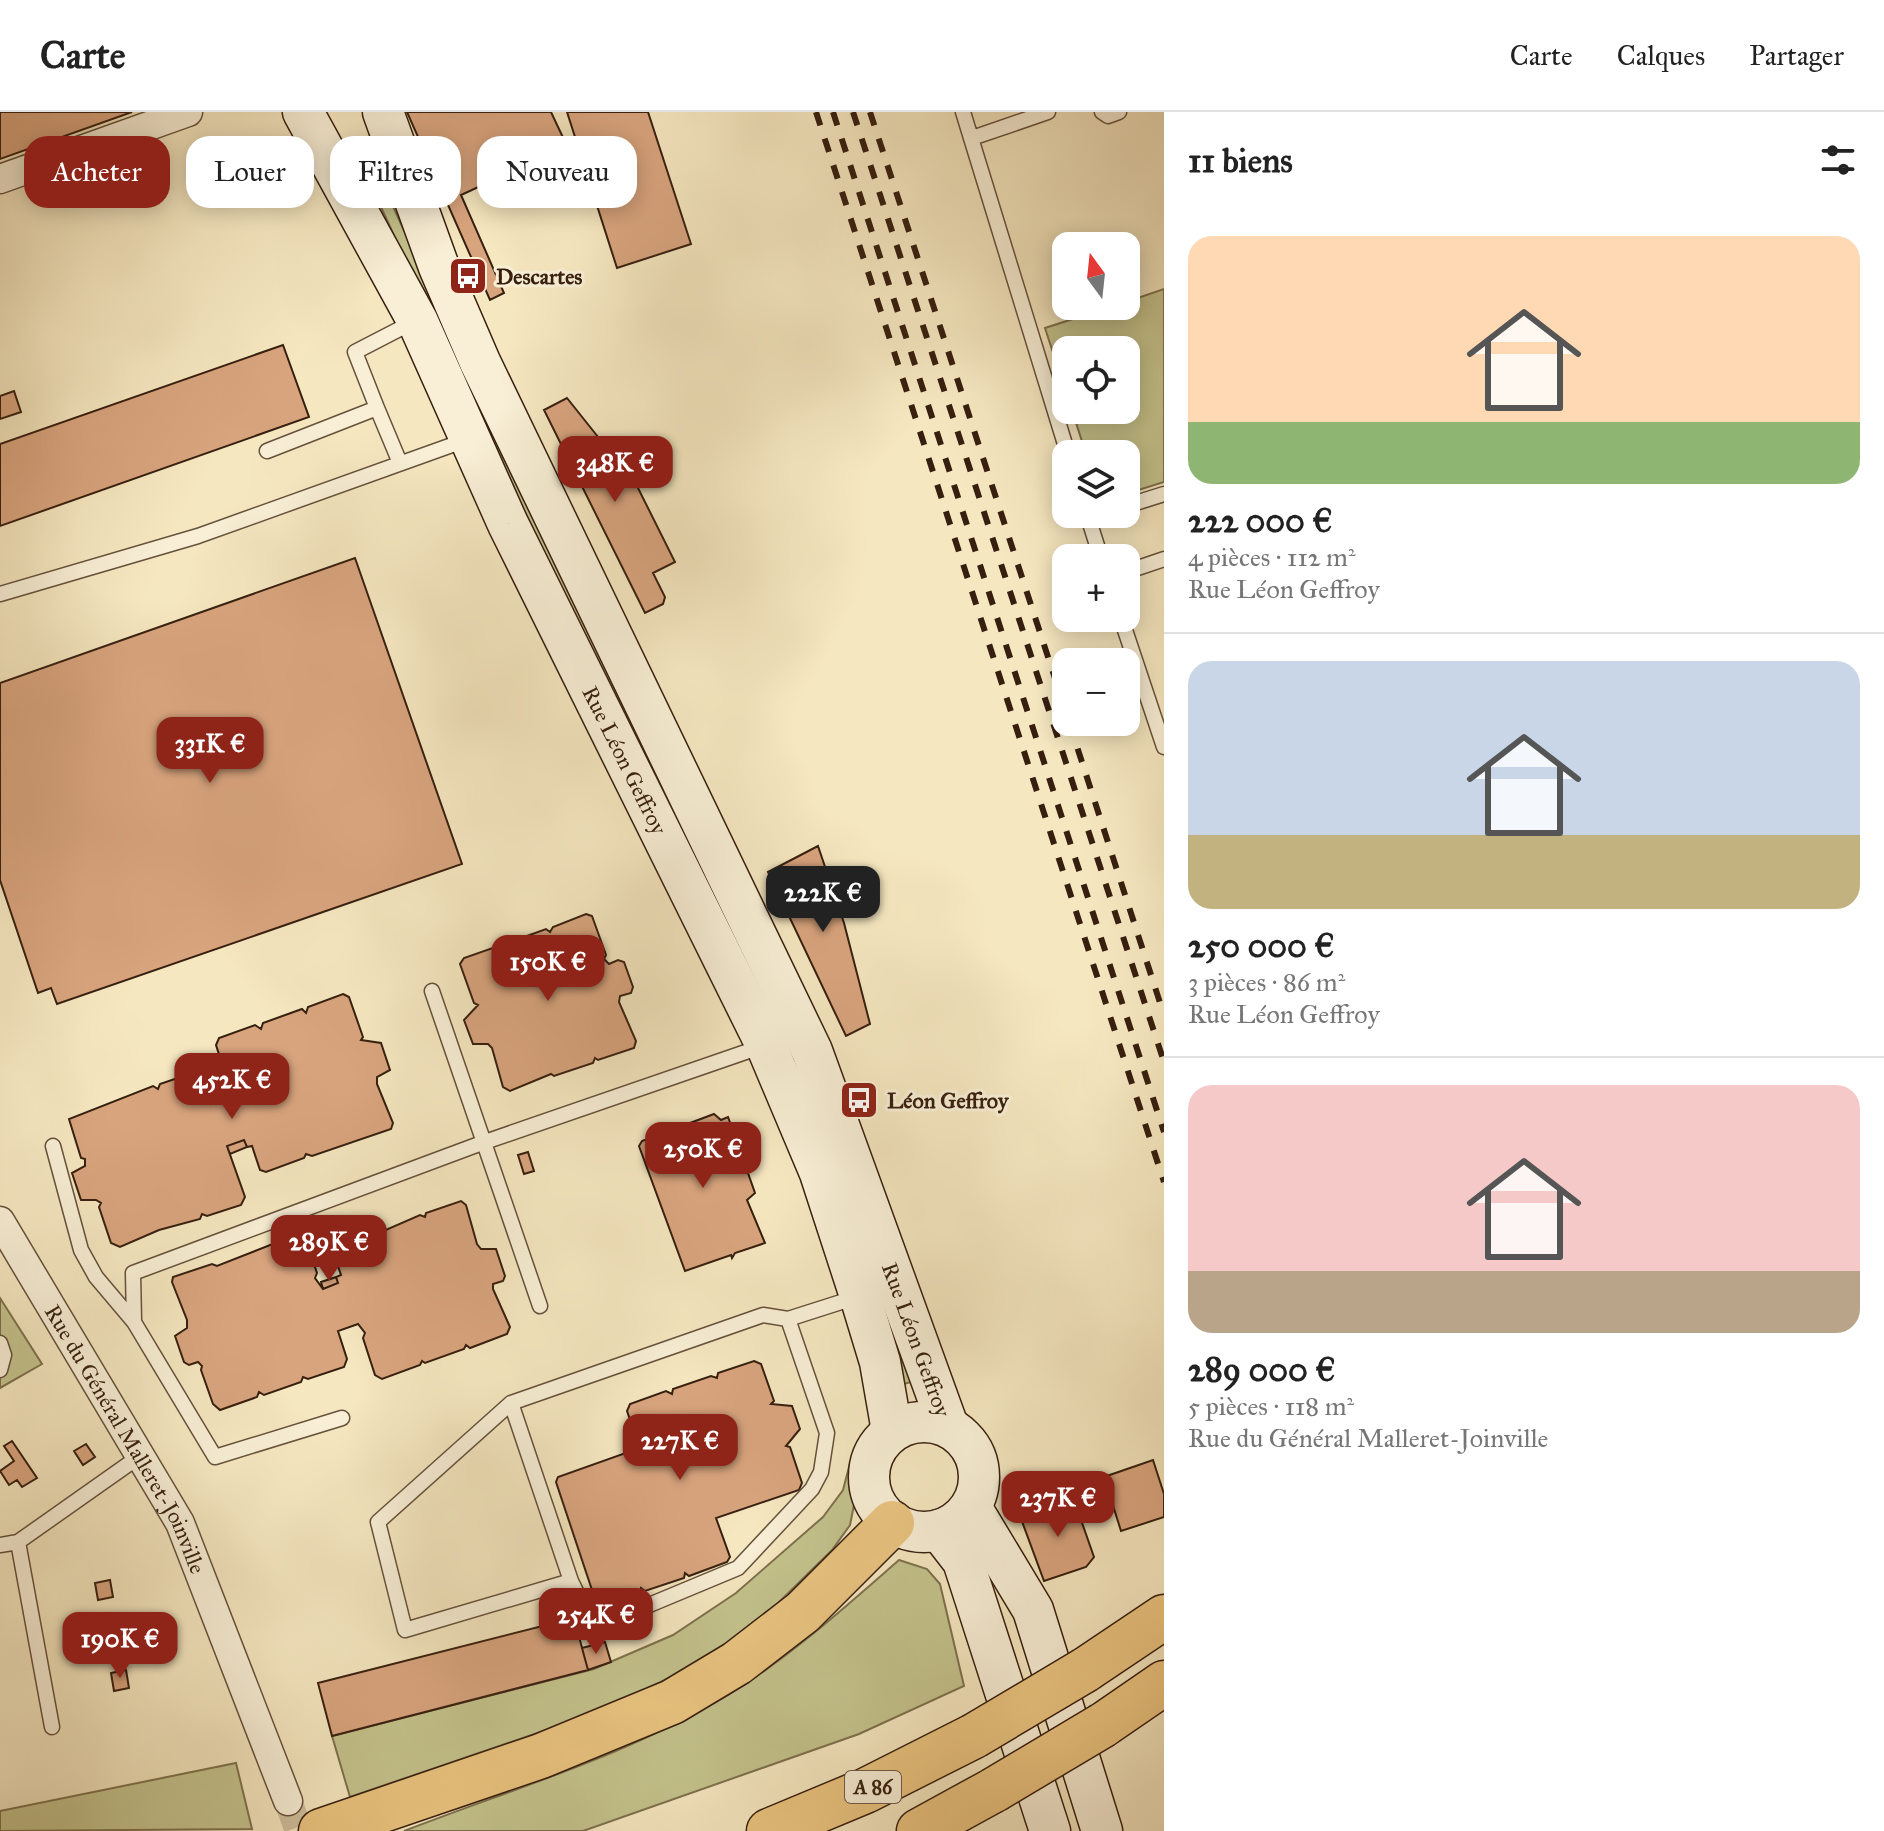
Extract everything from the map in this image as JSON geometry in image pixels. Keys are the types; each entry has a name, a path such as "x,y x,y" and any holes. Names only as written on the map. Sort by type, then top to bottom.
{"main road":[{"path":"333,1827 541,1756 672,1702 737,1663 803,1612 892,1523"},
{"name":"A 86","path":"769,1831 865,1791 974,1736 1085,1670 1164,1617"},
{"path":"919,1831 1103,1725 1164,1683"}],"street":[{"path":"0,179 188,112"},
{"name":"Rue Léon Geffroy","path":"303,112 417,320 508,524 766,1045 820,1173 880,1362 892,1431"},
{"name":"Rue Léon Geffroy","path":"383,112 439,267 480,362 812,1051 948,1426"},
{"name":"Rue du Général Malleret-Joinville","path":"0,1221 180,1523 288,1801"},
{"path":"920,1421 948,1426 969,1445 979,1471 978,1490 971,1507 962,1517 939,1530 923,1532 892,1523 871,1495 868,1477 871,1459 879,1443 892,1431 920,1421"},
{"path":"971,1507 1033,1610 1102,1831"},
{"path":"939,1530 963,1561 1046,1819"}],"lane":[{"path":"963,112 980,177 1064,440"},
{"path":"972,138 1048,112"},
{"path":"1102,112 1108,116 1119,112"},
{"path":"400,463 355,352 417,320"},
{"path":"267,451 377,408"},
{"path":"0,594 198,536 471,438"},
{"path":"1140,502 1164,494"},
{"path":"1140,567 1164,559"},
{"path":"1126,632 1164,747"},
{"path":"432,991 540,1306"},
{"path":"134,1322 133,1273 482,1143 766,1045"},
{"path":"53,1146 81,1250 96,1277 134,1322 215,1457 342,1418"},
{"path":"571,1581 405,1630 378,1522 511,1403 763,1315 788,1319 860,1296"},
{"path":"511,1403 571,1581 594,1628 738,1568 812,1489 821,1472 827,1433 788,1319"},
{"path":"0,1343 4,1355 0,1370"},
{"path":"0,1545 18,1542 140,1456"},
{"path":"18,1542 52,1727"}],"shaded area":[{"path":"381,208 394,208 453,338 813,1083 918,1380 900,1385 635,738 452,362"},
{"path":"1164,289 1164,482 1140,490 1140,440 1082,440 1076,424 1140,424 1140,336 1052,336 1052,350 1045,328 1070,320 1140,320 1140,297"},
{"path":"0,1298 42,1364 0,1388"},
{"path":"850,1463 856,1495 850,1525 832,1550 777,1604 697,1665 593,1714 350,1797 332,1736 594,1669 673,1635 736,1593 823,1517 843,1490"},
{"path":"899,1560 927,1569 940,1584 964,1686 859,1734 583,1831 404,1831 569,1770 690,1716 774,1664"},
{"path":"236,1763 252,1829 0,1831 0,1811"}],"building":[{"path":"0,112 132,112 65,136 24,136 24,150 0,159"},
{"path":"407,112 551,112 562,136 477,136 477,188 461,195 461,136 418,136"},
{"path":"567,112 648,112 691,244 617,268 598,208 637,208 637,136 575,136"},
{"path":"461,195 504,293 490,300 449,208 461,208"},
{"path":"283,345 309,417 0,526 0,444"},
{"path":"14,391 21,412 0,419 0,396"},
{"path":"567,398 637,486 675,562 653,573 665,597 663,604 645,613 544,410"},
{"path":"355,558 462,864 57,1004 51,988 38,993 0,880 0,683"},
{"path":"818,846 844,923 870,1024 846,1036 768,872"},
{"path":"586,914 592,916 606,955 604,959 609,964 618,960 624,962 633,987 631,993 620,996 619,1002 636,1041 634,1048 598,1060 595,1058 593,1063 554,1076 551,1074 510,1091 503,1087 492,1048 488,1044 473,1044 464,1020 478,1005 474,1003 460,964 464,958 504,944 508,947 510,942 546,929 550,932 553,927"},
{"path":"343,994 349,997 363,1037 361,1040 381,1043 390,1070 377,1077 377,1084 393,1123 391,1129 312,1156 306,1154 304,1158 266,1172 260,1170 252,1146 247,1147 244,1140 227,1146 245,1197 241,1205 207,1216 202,1214 200,1219 159,1230 120,1247 111,1243 99,1207 101,1203 81,1200 72,1173 85,1166 85,1159 81,1158 69,1119 153,1086 158,1089 160,1084 195,1072 203,1075 212,1104 233,1097 231,1089 234,1084 228,1082 216,1045 219,1038 255,1025 261,1029 263,1023 302,1009 306,1013 308,1007"},
{"path":"714,1114 721,1120 728,1117 741,1153 739,1158 743,1159 755,1193 747,1200 765,1243 735,1253 732,1258 731,1255 685,1271 639,1146 642,1141"},
{"path":"244,1140 247,1147 230,1154 227,1146"},
{"path":"528,1152 534,1171 524,1174 518,1155"},
{"path":"461,1201 466,1205 477,1244 481,1249 496,1249 505,1276 503,1281 493,1284 493,1289 510,1327 507,1334 470,1348 466,1345 464,1349 425,1363 422,1361 420,1365 382,1379 375,1375 363,1338 365,1333 358,1324 338,1331 347,1359 344,1367 308,1379 303,1377 301,1382 264,1395 259,1392 257,1397 220,1410 213,1404 202,1366 198,1362 189,1365 184,1362 175,1336 187,1328 187,1320 172,1282 173,1277 212,1264 217,1266 298,1234 305,1237 317,1273 315,1278 323,1289 338,1283 336,1277 341,1275 333,1252 336,1245 373,1232 379,1233 420,1215 425,1217 426,1213"},
{"path":"336,1277 338,1283 323,1289 321,1282"},
{"path":"754,1361 761,1364 774,1401 771,1404 792,1406 800,1429 786,1446 790,1447 802,1483 799,1490 716,1518 730,1557 727,1562 689,1576 685,1573 684,1578 645,1591 641,1588 640,1593 604,1605 596,1602 556,1482 558,1477 640,1448 627,1411 630,1404 666,1391 672,1394 673,1389 711,1376 717,1378 718,1373"},
{"path":"12,1441 37,1478 22,1487 17,1480 9,1485 0,1471 14,1461 4,1446"},
{"path":"86,1444 95,1457 83,1465 74,1451"},
{"path":"1153,1460 1164,1494 1164,1517 1121,1531 1104,1477"},
{"path":"1073,1497 1094,1557 1086,1567 1044,1581 1020,1516"},
{"path":"110,1580 113,1597 98,1600 95,1583"},
{"path":"574,1618 588,1670 332,1736 318,1683"},
{"path":"605,1642 611,1662 588,1670 582,1648"},
{"path":"126,1670 129,1688 114,1691 111,1673"}],"tunnel":[{"path":"288,1801 299,1831"}],"railway":[{"path":"816,112 1164,1182"},
{"path":"833,112 1164,1132"},
{"path":"853,112 1164,1062"},
{"path":"870,112 1052,669"},
{"path":"1074,736 1164,1015"}],"place":[{"name":"Descartes","path":"468,276"},
{"name":"Léon Geffroy","path":"859,1100"}]}
